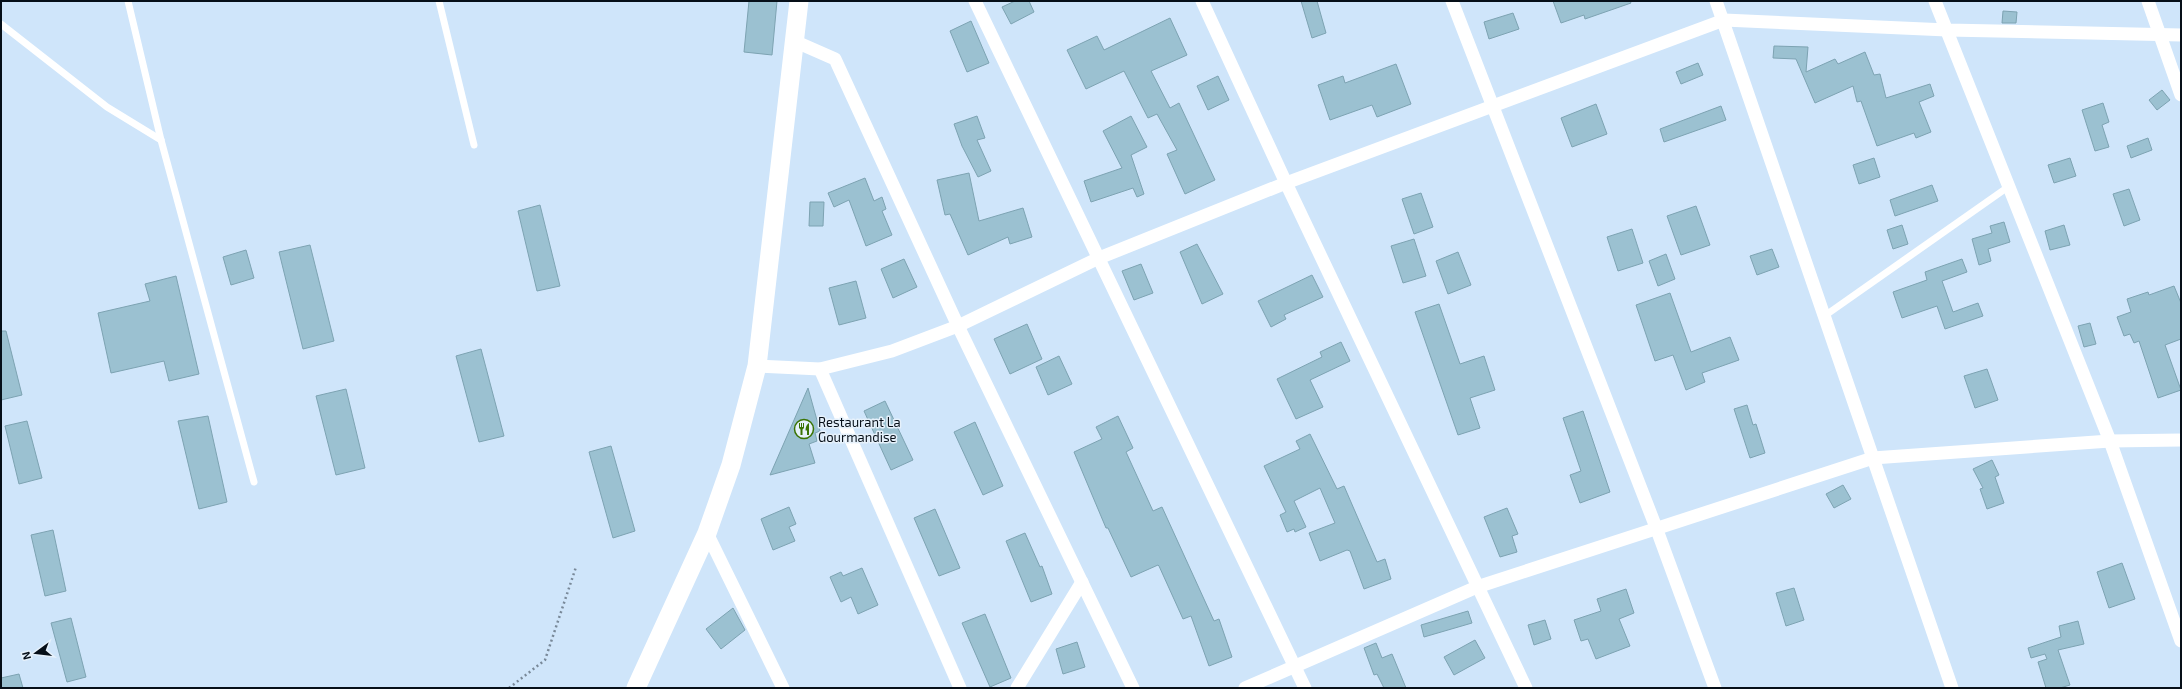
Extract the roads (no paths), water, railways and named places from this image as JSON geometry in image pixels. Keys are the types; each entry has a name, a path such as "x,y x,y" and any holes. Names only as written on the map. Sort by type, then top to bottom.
{"main road":[{"path":"636,688 707,533 731,465 757,366 799,1"}],"street":[{"path":"975,1 1100,258 1305,688"},
{"path":"1202,1 1286,183 1526,688"},
{"path":"1452,1 1656,530 1715,688"},
{"path":"1716,1 1724,20 1823,316 1952,688"},
{"path":"1935,1 2110,441 2181,641"},
{"path":"2148,1 2161,34 2181,95"},
{"path":"757,366 820,369 892,351 958,326 1100,258 1286,183 1491,105 1724,20 1947,30 2181,35"},
{"path":"794,41 835,59 958,326 1133,688"},
{"path":"820,369 960,688"},
{"path":"1245,688 1477,587 1656,530 1873,458 2110,441 2181,440"},
{"path":"707,533 783,688"},
{"path":"1017,688 1082,582"}],"lane":[{"path":"128,1 161,140 254,482"},
{"path":"439,1 474,144"},
{"path":"1,24 107,107 161,140"},
{"path":"1823,316 2008,187"}],"place":[{"name":"Restaurant La Gourmandise","path":"804,429"}]}
